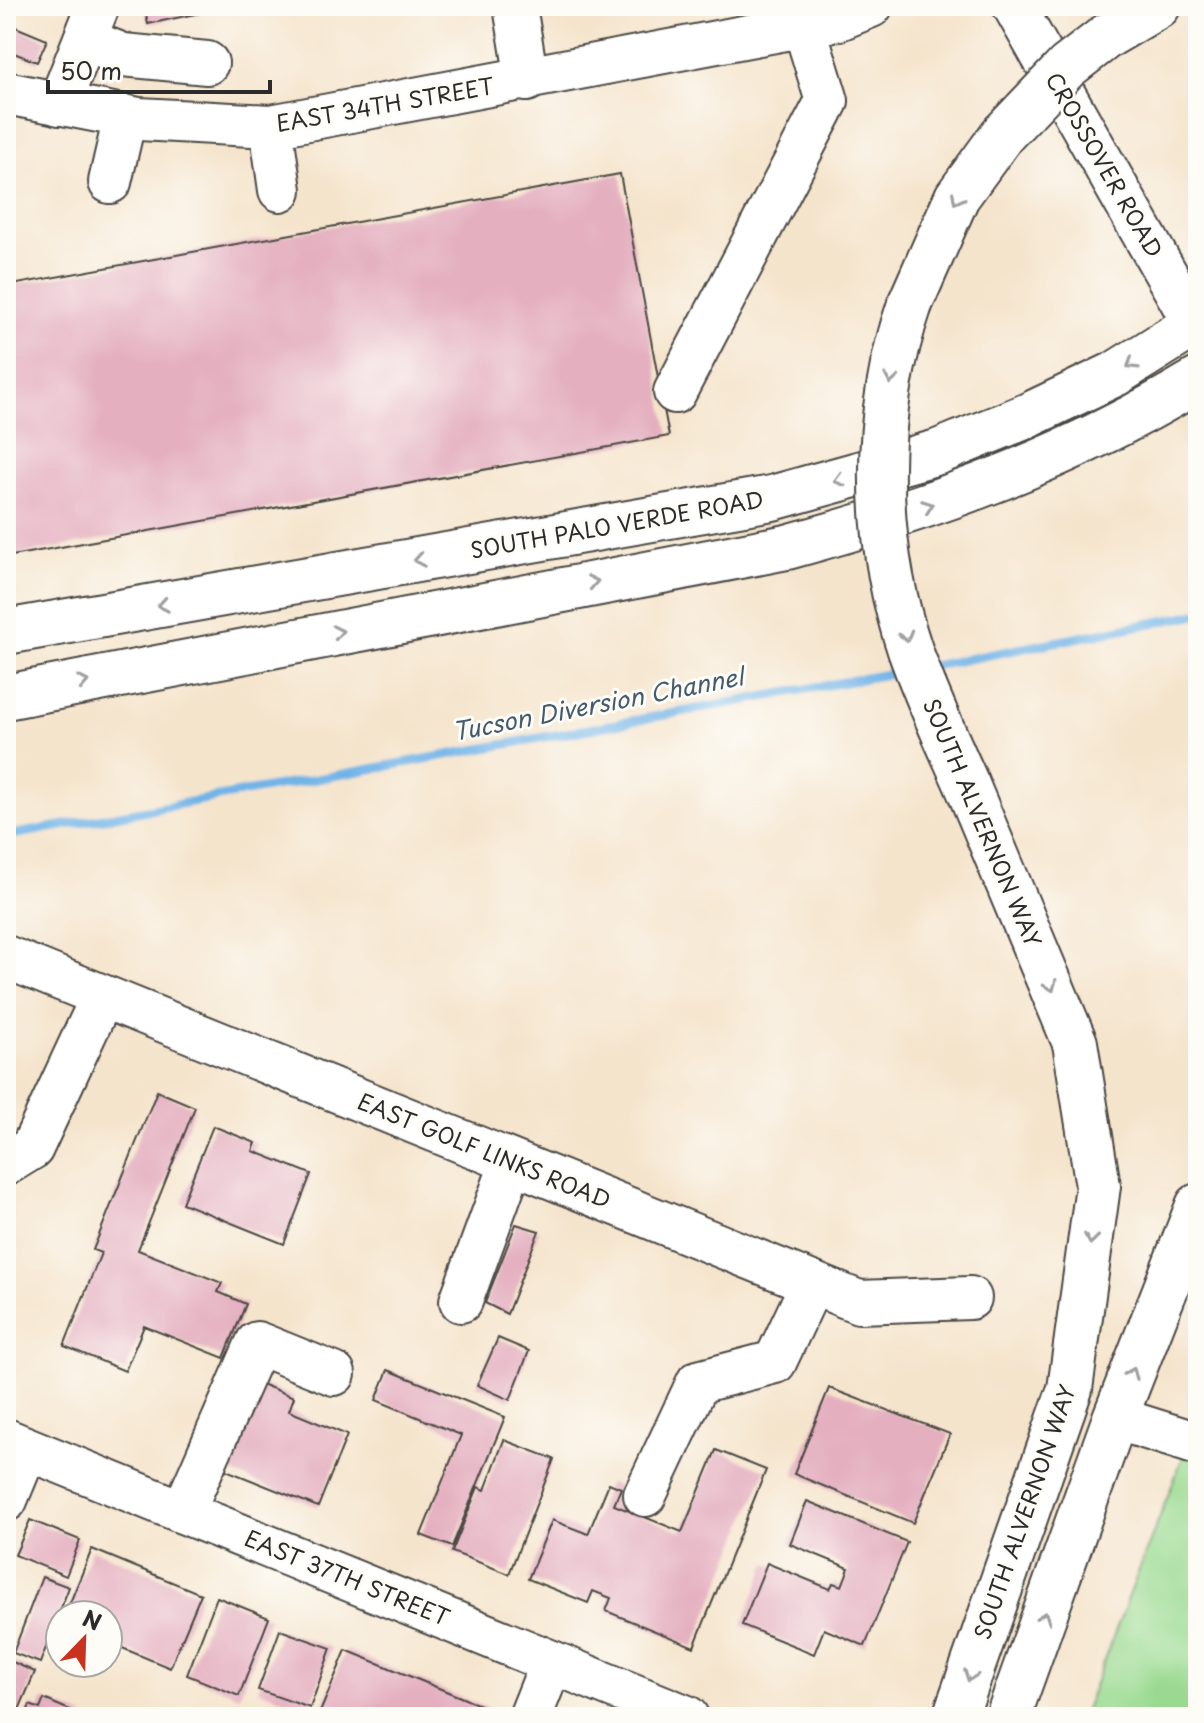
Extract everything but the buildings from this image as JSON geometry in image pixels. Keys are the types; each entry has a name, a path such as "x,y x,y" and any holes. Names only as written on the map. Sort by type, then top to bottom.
{"main road":[{"name":"SOUTH ALVERNON WAY","path":"955,1717 1070,1389 1098,1186 1075,1043 910,651 896,602 883,512 883,436 891,380 910,304 957,197 1002,135 1056,77 1107,36 1158,6"},
{"name":"SOUTH PALO VERDE ROAD","path":"6,632 772,498 938,452 1016,421 1115,374 1196,323"},
{"path":"6,697 787,547 909,513 996,481 1096,437 1198,380"},
{"path":"1008,1717 1115,1418 1198,1206"}],"street":[{"path":"515,6 527,80"},
{"name":"EAST 34TH STREET","path":"6,93 125,117 271,126 839,19 871,6"},
{"name":"CROSSOVER ROAD","path":"1014,6 1196,323"},
{"path":"59,104 91,23 123,55 207,63"},
{"path":"675,392 827,101 804,26"},
{"path":"110,182 125,117"},
{"path":"271,126 280,190"},
{"name":"EAST GOLF LINKS ROAD","path":"6,957 859,1302 970,1298"},
{"path":"6,1164 32,1148 102,997"},
{"path":"461,1301 512,1162"},
{"path":"645,1495 698,1382 775,1362 812,1283"},
{"path":"183,1512 257,1343 334,1374"},
{"path":"1115,1418 1198,1444"},
{"path":"6,1500 17,1444"},
{"name":"EAST 37TH STREET","path":"17,1444 687,1717"},
{"path":"530,1717 552,1662"}],"green space":[{"path":"1198,1418 1198,1717 1082,1717"}],"waterway":[{"name":"Tucson Diversion Channel","path":"927,667 1198,614"},
{"name":"Tucson Diversion Channel","path":"6,836 904,671"}]}
